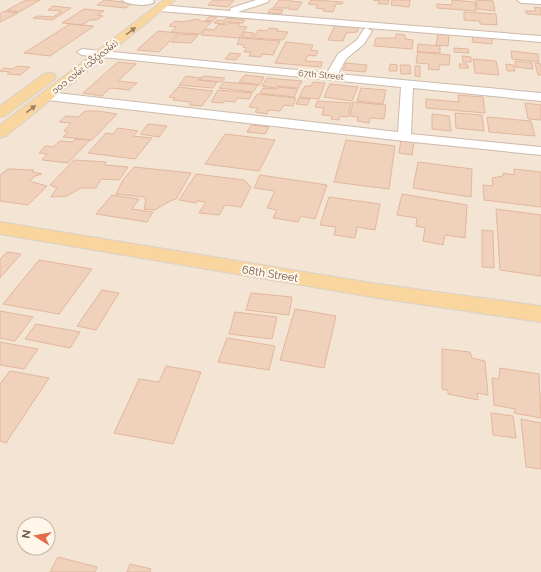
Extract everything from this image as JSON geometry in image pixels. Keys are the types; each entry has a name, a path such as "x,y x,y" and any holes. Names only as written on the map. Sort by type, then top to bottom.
{"main road":[{"name":"၁၀၁ လမ်း (သိပ္ပံလမ်း)","path":"150,16 135,13 154,3 170,0"},
{"name":"၁၀၁ လမ်း (သိပ္ပံလမ်း)","path":"2,120 48,96 97,49 150,16 154,3"},
{"name":"၁၀၁ လမ်း (သိပ္ပံလမ်း)","path":"70,62 82,52 97,49"},
{"name":"၁၀၁ လမ်း (သိပ္ပံလမ်း)","path":"2,120 57,71"},
{"name":"68th Street","path":"0,228 378,291 541,314"}],"street":[{"path":"126,0 230,14 541,38"},
{"path":"230,14 233,11 265,0"},
{"path":"521,0 541,1"},
{"path":"331,76 338,61 344,54 363,41 367,31"},
{"name":"67th Street","path":"97,49 331,76 541,97"},
{"path":"404,137 408,84"},
{"path":"48,96 404,137 541,151"}],"shaded area":[{"path":"0,0 541,0 541,572 0,572"}],"building":[{"path":"26,0 40,0 19,12 7,10"},
{"path":"104,0 132,3 126,8 97,5"},
{"path":"213,0 234,0 228,7 208,5"},
{"path":"279,0 302,2 297,10 289,9 290,8 273,8"},
{"path":"311,0 343,2 342,4 336,4 333,12 323,11 324,9 316,8 318,5 308,4"},
{"path":"373,0 389,0 388,4 378,4 379,1"},
{"path":"392,0 410,0 409,7 391,5"},
{"path":"452,0 475,2 476,11 437,8 437,4 452,5"},
{"path":"476,0 493,1 495,11 477,9"},
{"path":"53,6 71,8 52,20 33,18 38,16 53,17 62,11 48,10"},
{"path":"534,7 541,8 541,15 527,14 525,11 536,11"},
{"path":"84,9 104,11 97,15 103,16 96,20 90,20 82,25 62,23"},
{"path":"270,9 283,10 281,14 268,13"},
{"path":"4,11 18,13 0,22 0,14"},
{"path":"464,12 496,14 497,25 480,24 480,21 464,20"},
{"path":"210,16 217,17 213,21 205,21"},
{"path":"226,18 245,20 243,23 214,23 217,20 224,21"},
{"path":"198,19 201,21 211,22 200,34 171,32 176,27 169,26 175,21 182,22"},
{"path":"229,23 240,23 238,26 247,27 239,38 201,35 206,29 214,30 219,24 227,25"},
{"path":"70,24 94,26 50,56 24,53"},
{"path":"335,25 359,27 357,32 346,33 343,41 328,40"},
{"path":"269,28 278,29 277,31 288,32 283,40 253,38 258,30 267,31"},
{"path":"158,31 178,33 159,52 137,50"},
{"path":"245,32 254,33 251,38 241,37"},
{"path":"179,34 198,35 191,43 171,42"},
{"path":"396,34 405,35 405,39 413,40 412,49 374,46 376,38 396,38"},
{"path":"438,34 449,35 448,46 436,45"},
{"path":"473,36 492,38 492,44 472,42"},
{"path":"240,38 280,41 273,55 262,54 261,57 249,56 251,52 244,52 246,48 243,47 244,45 237,44"},
{"path":"286,42 313,45 311,50 318,51 316,56 308,55 305,61 322,62 321,67 275,63"},
{"path":"418,44 440,46 440,53 417,52"},
{"path":"454,48 468,49 469,53 454,52"},
{"path":"511,51 538,54 539,62 512,59"},
{"path":"418,52 450,55 449,65 439,65 439,70 428,69 429,64 416,63"},
{"path":"230,53 241,54 236,60 225,59"},
{"path":"462,56 471,57 471,62 463,62"},
{"path":"473,59 496,61 499,75 475,73"},
{"path":"515,61 532,63 533,69 516,67"},
{"path":"118,62 136,64 118,81 137,83 129,90 110,88 102,96 83,93"},
{"path":"346,63 367,65 365,72 343,70"},
{"path":"535,63 541,64 541,75 538,75"},
{"path":"390,64 397,65 397,71 389,71"},
{"path":"459,64 467,64 469,68 460,68"},
{"path":"506,64 514,65 515,71 507,71"},
{"path":"400,65 410,65 411,74 401,74"},
{"path":"17,66 30,67 20,75 7,74 10,72 0,71 4,68 13,69"},
{"path":"415,66 420,66 420,77 415,76"},
{"path":"245,75 264,77 260,85 239,82"},
{"path":"186,76 201,78 198,80 217,82 213,88 179,85"},
{"path":"203,76 225,78 222,82 200,80"},
{"path":"267,78 302,81 298,88 276,86 275,88 262,86"},
{"path":"224,82 258,85 253,92 219,88"},
{"path":"313,82 325,83 319,99 299,97 305,86 311,86"},
{"path":"330,84 358,87 352,101 324,97"},
{"path":"178,87 213,91 202,106 189,105 191,102 173,100 175,98 169,97"},
{"path":"278,87 298,89 294,97 260,93 263,88 277,89"},
{"path":"361,88 386,90 383,104 357,101"},
{"path":"218,90 252,93 249,99 237,98 235,102 224,101 223,103 211,102"},
{"path":"257,94 296,98 293,106 284,105 280,111 269,110 267,114 255,112 258,108 249,107"},
{"path":"458,95 483,97 485,113 426,108 426,99 459,102"},
{"path":"299,98 310,99 307,105 296,104"},
{"path":"317,101 351,103 348,117 340,116 339,120 331,119 332,116 322,115 324,108 315,107"},
{"path":"353,102 386,105 384,119 370,118 369,123 357,121 358,117 350,116"},
{"path":"525,103 541,105 541,120 528,119"},
{"path":"85,111 98,111 117,114 92,140 63,137 68,132 64,131 71,123 59,122 66,116 78,117"},
{"path":"455,113 482,115 484,131 456,128"},
{"path":"432,114 449,116 451,131 432,129"},
{"path":"487,117 531,121 535,136 489,132"},
{"path":"148,124 167,126 159,137 140,134"},
{"path":"251,125 269,127 265,134 247,132"},
{"path":"118,128 138,131 133,136 152,138 135,159 88,153 106,133 113,134"},
{"path":"225,134 275,140 259,171 205,164"},
{"path":"75,139 90,140 68,163 42,160 47,154 39,153 45,146 53,147 60,141 73,142"},
{"path":"346,140 395,146 389,189 334,182"},
{"path":"401,140 414,142 412,155 399,153"},
{"path":"74,160 106,162 105,165 128,167 119,180 101,179 96,188 81,188 67,196 51,197 57,188 50,185"},
{"path":"418,162 472,169 471,197 413,188"},
{"path":"134,167 191,173 176,199 155,210 144,209 146,200 144,197 116,194 123,180"},
{"path":"8,169 34,170 32,172 42,174 35,176 29,181 47,186 28,205 0,201 0,175"},
{"path":"514,169 541,172 541,207 484,200 483,185 493,186 492,178 503,176 503,173 514,175"},
{"path":"196,174 244,180 251,187 241,207 225,205 219,215 199,213 206,202 197,201 196,203 179,200"},
{"path":"260,175 327,185 315,219 301,216 298,222 273,218 277,210 267,208 275,191 254,188"},
{"path":"402,194 467,205 465,238 445,235 443,245 423,241 425,228 416,226 417,218 397,215"},
{"path":"112,195 139,199 132,209 153,212 147,222 96,214"},
{"path":"329,197 380,204 375,230 357,227 355,238 334,235 336,227 320,225"},
{"path":"496,209 541,215 541,276 500,270"},
{"path":"482,230 493,231 494,268 482,267"},
{"path":"7,252 21,254 0,278 0,259"},
{"path":"39,260 92,269 59,314 3,304"},
{"path":"102,290 119,293 96,330 77,326"},
{"path":"251,293 292,297 289,315 246,310"},
{"path":"295,309 336,316 324,368 280,360"},
{"path":"0,311 33,317 15,341 0,338"},
{"path":"235,312 277,317 272,339 229,334"},
{"path":"36,324 80,332 70,348 25,339"},
{"path":"227,338 275,346 269,370 218,362"},
{"path":"0,342 38,349 24,369 0,365"},
{"path":"442,349 470,352 472,358 485,361 488,395 477,393 478,400 448,394 448,390 442,389"},
{"path":"166,366 201,372 173,444 114,433 139,379 159,382"},
{"path":"500,368 539,374 541,418 514,413 515,409 494,405 492,378 499,379"},
{"path":"10,371 49,378 6,443 0,441 0,384"},
{"path":"491,413 513,416 516,438 493,435"},
{"path":"521,419 541,423 541,469 526,467"},
{"path":"58,557 97,567 95,572 50,572"},
{"path":"130,564 151,569 150,572 127,572"}]}
